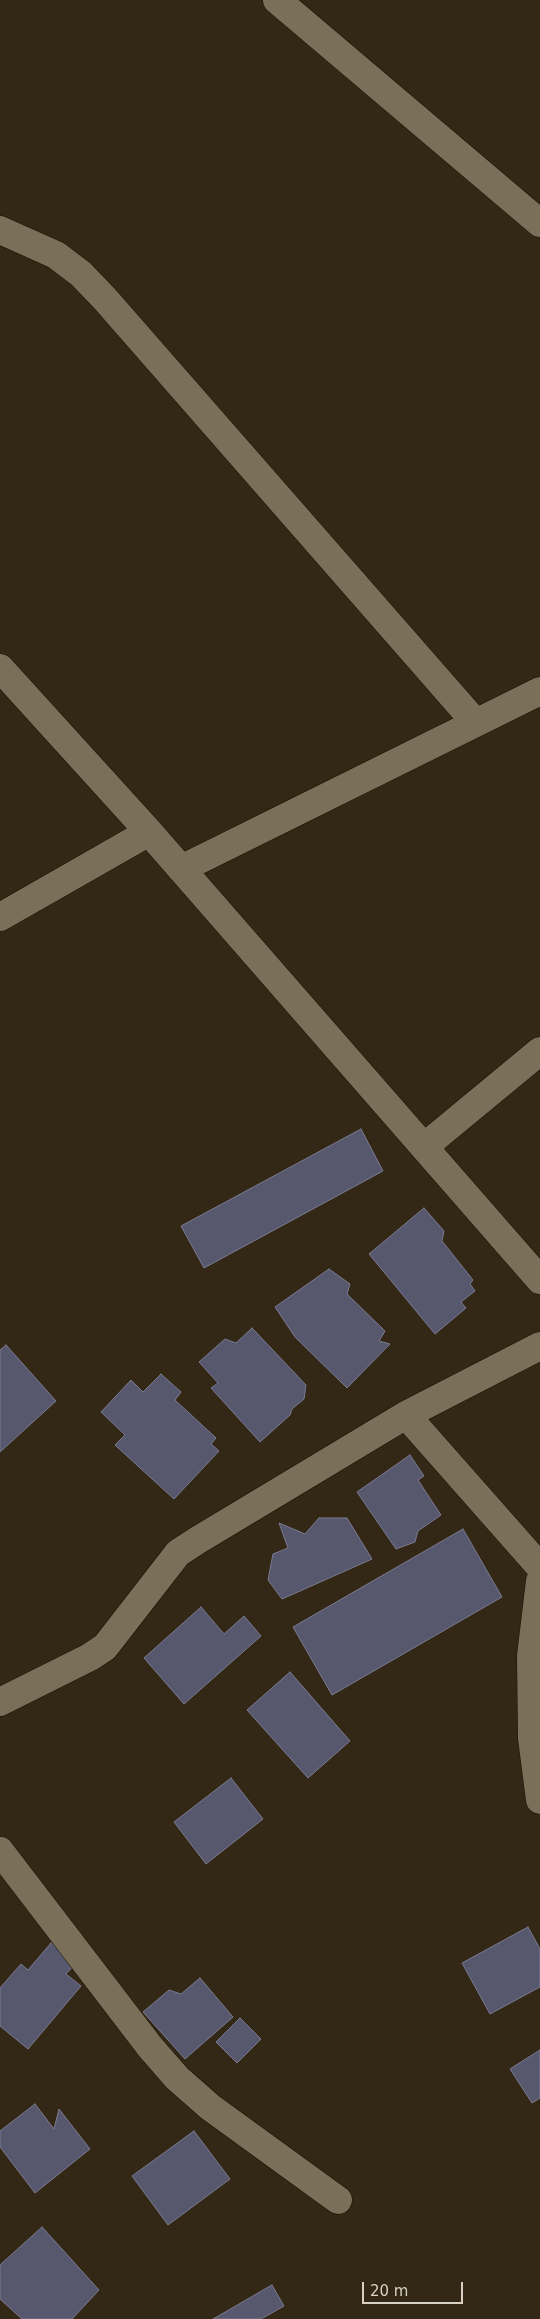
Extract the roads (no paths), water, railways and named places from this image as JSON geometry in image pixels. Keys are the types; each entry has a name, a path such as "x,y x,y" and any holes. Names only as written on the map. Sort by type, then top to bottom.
{"street":[{"path":"277,0 540,223"},
{"path":"0,230 56,255 80,274 105,299 475,722"},
{"path":"0,668 149,832 540,1280"},
{"path":"181,869 540,691"},
{"path":"0,918 149,832"},
{"path":"424,1147 540,1051"},
{"path":"0,1702 90,1658 106,1647 178,1553 406,1415 540,1346"},
{"path":"406,1415 540,1567"},
{"path":"540,1581 532,1656 532,1738 540,1800"},
{"path":"0,1851 150,2046 177,2078 210,2107 338,2200"}]}
